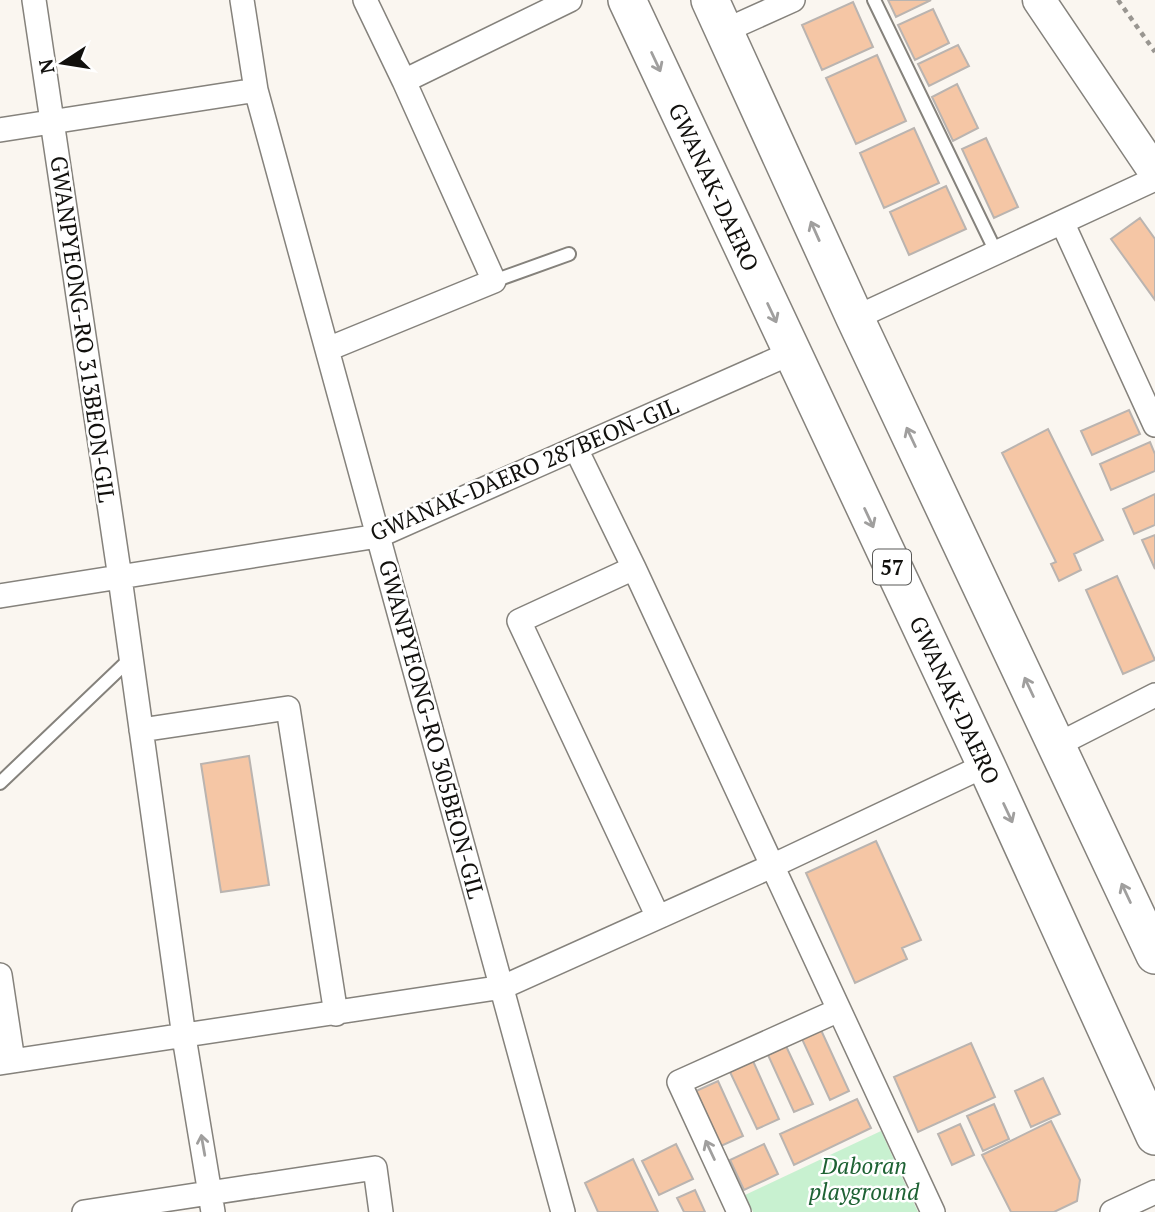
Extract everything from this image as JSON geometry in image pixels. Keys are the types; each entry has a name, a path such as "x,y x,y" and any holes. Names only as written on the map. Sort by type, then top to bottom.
{"main road":[{"name":"GWANAK-DAERO","path":"627,0 986,765 1155,1136"},
{"path":"717,15 855,318 1155,955"}],"street":[{"name":"GWANPYEONG-RO 313BEON-GIL","path":"34,0 142,730 184,1037 212,1202"},
{"name":"GWANPYEONG-RO 305BEON-GIL","path":"242,0 256,90 564,1212"},
{"path":"328,349 494,281 365,0"},
{"path":"404,81 570,0"},
{"path":"717,15 793,0"},
{"path":"1039,0 1155,172"},
{"path":"0,130 256,90"},
{"path":"855,318 1155,179"},
{"path":"1063,223 1155,425"},
{"name":"GWANAK-DAERO 287BEON-GIL","path":"0,596 379,536 791,353"},
{"path":"576,449 634,568 933,1212"},
{"path":"634,568 519,621 658,917"},
{"path":"1057,745 1155,695"},
{"path":"142,730 288,708 336,1014"},
{"path":"0,975 6,1062 503,987 772,866 986,765"},
{"path":"738,1212 679,1082 839,1010"},
{"path":"84,1212 212,1202 375,1168 381,1212"},
{"path":"1112,1212 1155,1192"}],"lane":[{"path":"874,0 997,254"},
{"path":"494,281 569,254"},
{"path":"0,783 131,657"}],"path":[{"path":"1118,0 1155,52"}],"green space":[{"name":"Daboran playground","path":"881,1131 918,1212 753,1212 745,1195"}],"building":[{"path":"888,0 931,0 896,17"},
{"path":"853,2 873,47 822,70 802,25"},
{"path":"933,9 949,43 915,60 898,25"},
{"path":"958,45 969,66 929,86 918,64"},
{"path":"877,55 906,121 856,144 826,78"},
{"path":"957,84 978,128 953,141 932,97"},
{"path":"914,128 939,183 884,208 860,153"},
{"path":"986,138 1018,207 994,218 962,149"},
{"path":"946,186 966,229 909,255 890,212"},
{"path":"1140,218 1155,239 1155,300 1111,239"},
{"path":"1129,410 1140,434 1092,455 1081,431"},
{"path":"1048,429 1103,540 1074,554 1081,570 1059,581 1051,564 1056,562 1002,453"},
{"path":"1150,442 1155,454 1155,471 1111,490 1100,464"},
{"path":"1155,494 1155,525 1134,534 1123,509"},
{"path":"1155,535 1155,569 1142,540"},
{"path":"1117,576 1155,660 1123,674 1086,590"},
{"path":"249,756 269,885 221,892 201,764"},
{"path":"876,841 921,940 902,948 907,959 855,983 806,873"},
{"path":"821,1030 849,1091 830,1100 802,1039"},
{"path":"971,1043 995,1097 918,1132 894,1077"},
{"path":"786,1046 813,1104 794,1112 768,1055"},
{"path":"753,1061 779,1119 757,1129 730,1072"},
{"path":"1043,1078 1060,1114 1031,1127 1015,1091"},
{"path":"718,1081 743,1136 721,1146 696,1091"},
{"path":"857,1099 871,1128 794,1165 780,1134"},
{"path":"994,1104 1009,1139 983,1151 967,1116"},
{"path":"1051,1121 1080,1180 1077,1201 1054,1212 1011,1212 982,1155"},
{"path":"960,1124 974,1155 952,1165 938,1134"},
{"path":"676,1144 693,1179 659,1195 642,1161"},
{"path":"764,1144 778,1174 744,1190 730,1160"},
{"path":"633,1159 658,1212 598,1212 585,1183"},
{"path":"695,1190 705,1212 684,1212 677,1198"}]}
